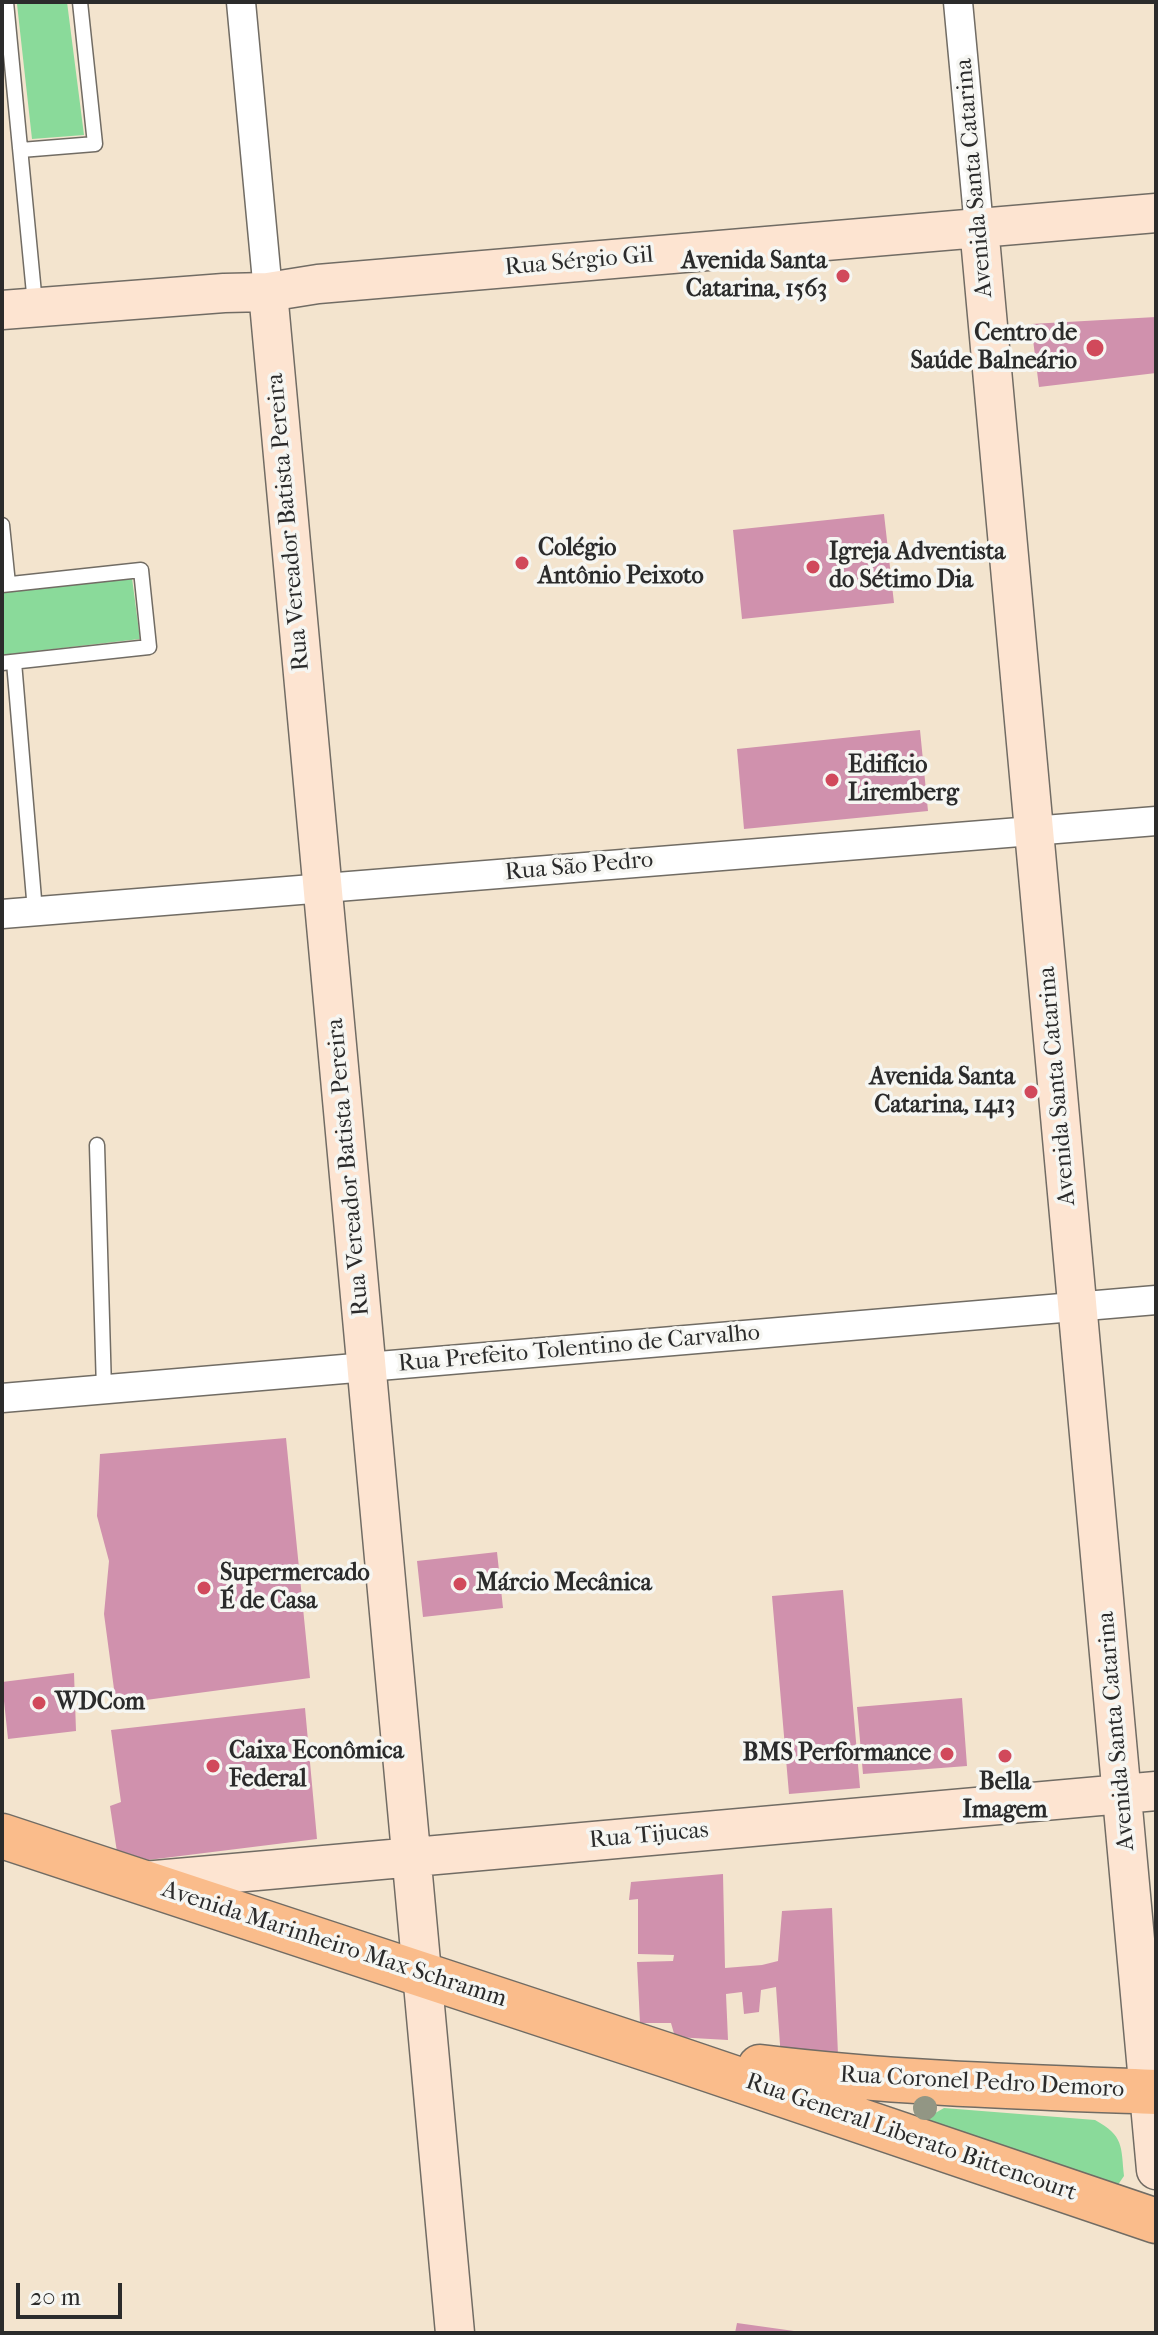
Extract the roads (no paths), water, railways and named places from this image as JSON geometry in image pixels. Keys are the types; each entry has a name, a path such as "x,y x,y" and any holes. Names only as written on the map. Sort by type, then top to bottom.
{"main road":[{"name":"Avenida Marinheiro Max Schramm","path":"2,1836 666,2055"},
{"name":"Rua Coronel Pedro Demoro","path":"666,2055 831,2076 1153,2092"},
{"name":"Rua General Liberato Bittencourt","path":"666,2055 1156,2221"}],"street":[{"name":"Rua Vereador Batista Pereira","path":"241,2 455,2333"},
{"name":"Avenida Santa Catarina","path":"958,2 1078,1307 1140,1793 1156,2170"},
{"name":"Rua Sérgio Gil","path":"19,309 268,292 318,284 1156,213"},
{"name":"Rua São Pedro","path":"2,914 1156,821"},
{"name":"Rua Prefeito Tolentino de Carvalho","path":"2,1398 1156,1300"},
{"name":"Rua Tijucas","path":"142,1882 1140,1793"}],"lane":[{"path":"6,2 21,150 19,309"},
{"path":"21,150 95,144 80,2"},
{"path":"2,525 5,584 141,570 149,647 8,662 35,911"},
{"path":"97,1145 104,1390"}],"place":[{"name":"Avenida Santa Catarina, 1563","path":"843,276"},
{"name":"Centro de Saúde Balneário","path":"1095,348"},
{"name":"Colégio Antônio Peixoto","path":"522,563"},
{"name":"Igreja Adventista do Sétimo Dia","path":"813,567"},
{"name":"Edifício Liremberg","path":"832,780"},
{"name":"Avenida Santa Catarina, 1413","path":"1031,1092"},
{"name":"Márcio Mecânica","path":"460,1584"},
{"name":"Supermercado É de Casa","path":"204,1588"},
{"name":"WDCom","path":"39,1703"},
{"name":"BMS Performance","path":"947,1754"},
{"name":"Bella Imagem","path":"1005,1756"},
{"name":"Caixa Econômica Federal","path":"213,1766"}]}
